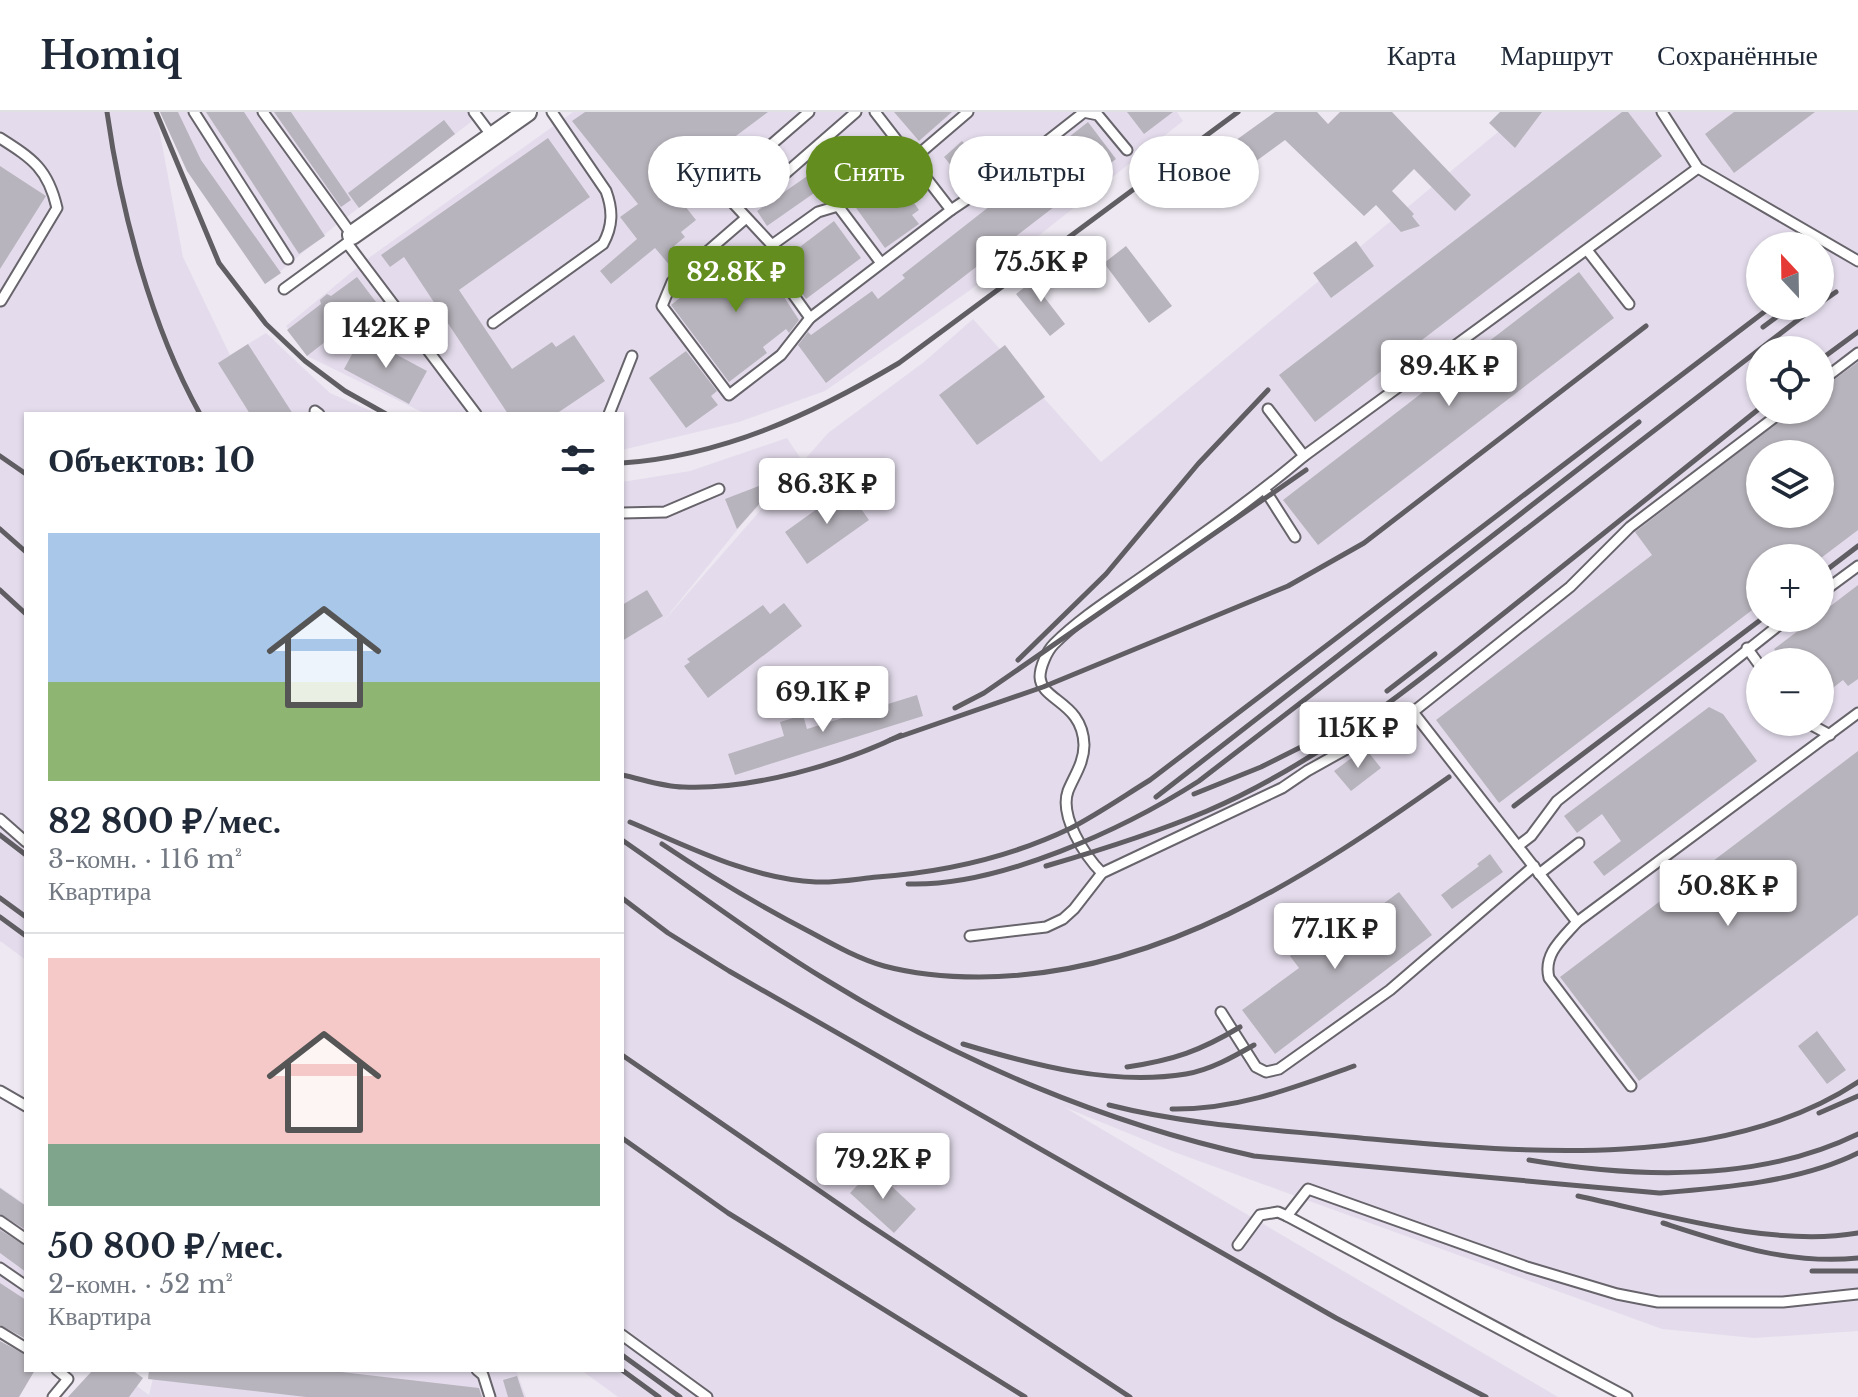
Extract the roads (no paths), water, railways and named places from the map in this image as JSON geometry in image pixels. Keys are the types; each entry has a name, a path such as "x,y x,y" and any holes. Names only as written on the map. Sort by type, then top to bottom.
{"street":[{"path":"350,239 527,112"}],"lane":[{"path":"194,112 288,259"},
{"path":"263,112 475,412"},
{"path":"474,112 492,136"},
{"path":"493,323 603,244 609,232 611,204 606,191 552,112"},
{"path":"809,112 720,189 772,245 772,265 810,318"},
{"path":"790,170 856,112"},
{"path":"875,112 894,136"},
{"path":"933,142 968,112"},
{"path":"745,219 672,282 662,306 729,395 781,355 810,318 951,210 1009,171 1083,112 1098,115 1127,150"},
{"path":"1662,112 1698,168 1858,261"},
{"path":"0,138 34,160 51,184 57,208 1,301"},
{"path":"1102,873 1087,854 1066,807 1067,794 1081,764 1084,746 1075,713 1043,687 1040,677 1051,647 1081,621 1265,490 1304,456 1698,168"},
{"path":"933,186 951,210"},
{"path":"772,245 818,212 831,208"},
{"path":"840,208 881,263"},
{"path":"284,289 350,239"},
{"path":"1587,250 1629,304"},
{"path":"1834,371 1858,353"},
{"path":"610,412 632,356"},
{"path":"1268,409 1304,456"},
{"path":"970,936 1046,927 1054,923 1074,909 1102,873 1282,788 1413,712 1570,587 1630,527 1766,424"},
{"path":"624,513 665,512 719,489"},
{"path":"1265,490 1295,537"},
{"path":"1834,584 1858,566"},
{"path":"1747,648 1769,632"},
{"path":"1518,846 1531,836 1557,801 1746,649"},
{"path":"1413,712 1577,922"},
{"path":"1834,732 1858,713"},
{"path":"1631,1086 1549,978 1546,966 1550,954 1577,922 1829,736"},
{"path":"0,819 24,840"},
{"path":"1221,1012 1256,1067 1266,1072 1279,1069 1390,990 1536,870 1579,843"},
{"path":"0,1091 24,1105"},
{"path":"1287,1216 1308,1189 1527,1267 1617,1294 1658,1302 1783,1302 1858,1294"},
{"path":"1238,1245 1260,1215 1278,1212 1627,1397"},
{"path":"0,1221 24,1238"},
{"path":"0,1268 24,1285"},
{"path":"0,1332 24,1347"},
{"path":"624,1336 707,1397"},
{"path":"53,1397 68,1379 59,1372"},
{"path":"479,1372 490,1397"}],"railway":[{"path":"107,112 140,267 167,344 199,412"},
{"path":"156,112 219,263 266,324 305,361 345,391 382,412"},
{"path":"624,463 696,452 731,442 766,430 867,382 899,363 1238,112"},
{"path":"630,822 744,868 792,880 824,882 952,867 1001,855 1071,828 1150,780 1754,320"},
{"path":"1763,327 1772,320"},
{"path":"908,884 981,876 1060,852 1135,818 1199,781 1798,320"},
{"path":"890,740 1043,687 1288,586 1364,543 1646,326"},
{"path":"1834,350 1858,332"},
{"path":"1018,660 1106,574 1198,464 1268,390"},
{"path":"1046,866 1128,841 1207,811 1333,742 1448,657 1746,419"},
{"path":"1156,797 1639,422"},
{"path":"0,456 24,473"},
{"path":"955,708 984,693 1306,470"},
{"path":"0,529 24,550"},
{"path":"1834,564 1858,546"},
{"path":"0,590 24,612"},
{"path":"1514,806 1746,631"},
{"path":"1387,691 1435,654"},
{"path":"624,775 675,787 709,787 766,780 851,756 901,735"},
{"path":"1194,794 1261,767 1315,740"},
{"path":"662,844 774,912 875,963 907,971 955,976 1045,972 1108,960 1169,940 1228,914 1342,850 1449,777"},
{"path":"0,835 24,853"},
{"path":"624,841 802,965 928,1037 1034,1086 1142,1126 1198,1142 1254,1156 1659,1193 1734,1186 1786,1177 1858,1153"},
{"path":"0,898 24,916"},
{"path":"624,900 668,933 729,971 1336,1318 1486,1397"},
{"path":"0,917 24,935"},
{"path":"1127,1067 1186,1053 1240,1027"},
{"path":"963,1044 1045,1066 1130,1077 1195,1072 1254,1045"},
{"path":"624,1056 862,1220 1130,1397"},
{"path":"1172,1109 1242,1102 1354,1066"},
{"path":"1109,1105 1198,1122 1258,1129 1476,1147 1611,1150 1677,1144 1742,1132 1802,1112 1858,1082"},
{"path":"1819,1113 1858,1096"},
{"path":"1529,1160 1653,1173 1738,1169 1820,1150 1858,1134"},
{"path":"624,1139 728,1213 1025,1397"},
{"path":"1578,1196 1754,1233 1790,1236 1858,1233"},
{"path":"1663,1223 1783,1256 1858,1258"},
{"path":"1812,1271 1858,1271"},
{"path":"624,1356 680,1397"},
{"path":"624,1371 659,1397"}]}
